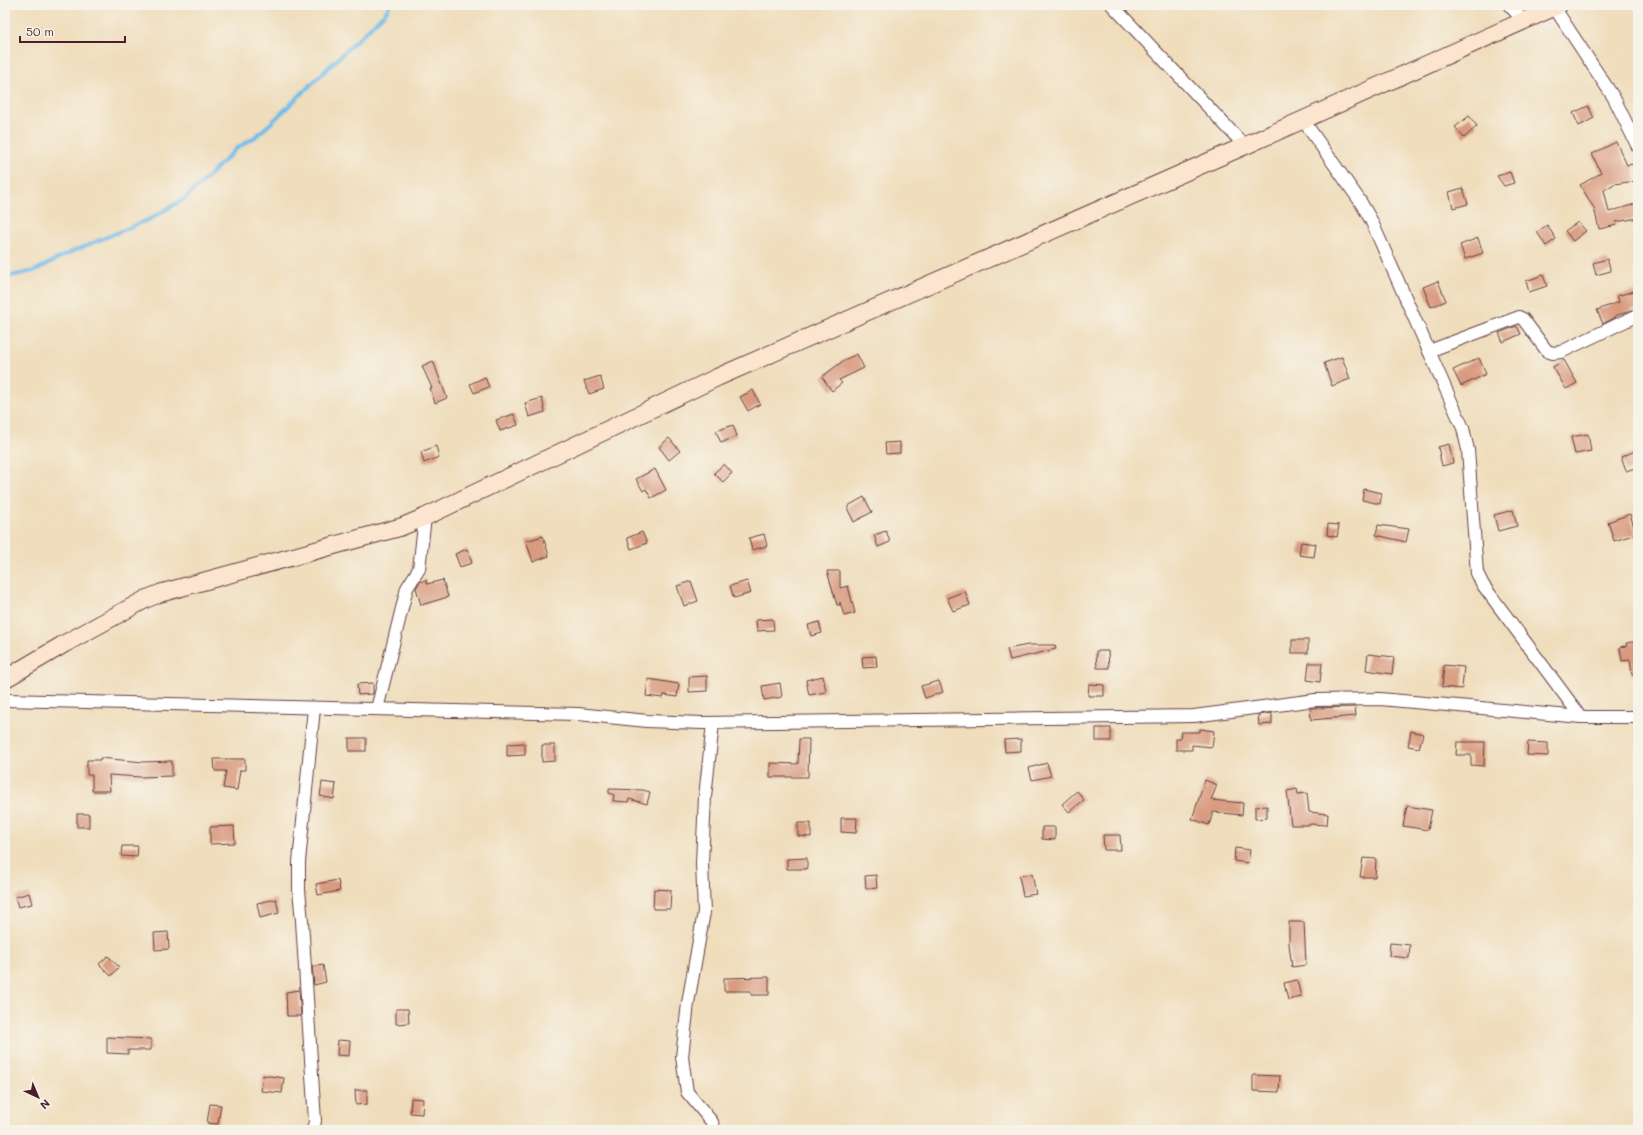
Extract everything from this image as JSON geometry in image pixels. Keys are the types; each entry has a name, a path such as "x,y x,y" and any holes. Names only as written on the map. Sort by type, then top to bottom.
{"street":[{"path":"1112,5 1245,146"},
{"path":"1509,5 1524,21"},
{"path":"5,679 64,644 146,599 161,593 383,532 425,517 718,377 1245,146 1557,6 1614,98 1638,146"},
{"path":"1303,120 1360,201 1371,220 1463,428 1468,450 1477,573 1483,585 1581,718"},
{"path":"1429,351 1519,317 1523,319 1547,351 1553,353 1561,352 1638,315"},
{"path":"378,709 407,588 419,569 425,517"},
{"path":"5,700 578,714 648,721 713,723 1194,716 1316,700 1380,699 1581,718 1638,717"},
{"path":"313,1130 314,1106 302,921 298,890 299,862 314,708"},
{"path":"713,723 704,804 702,864 704,912 688,1003 682,1057 687,1092 712,1122 714,1130"}],"building":[{"path":"1588,106 1594,118 1579,126 1573,113"},
{"path":"1469,116 1477,126 1464,138 1455,127"},
{"path":"1616,142 1627,165 1633,164 1636,181 1614,184 1604,190 1609,212 1638,203 1638,218 1616,222 1617,225 1599,229 1594,208 1580,185 1601,173 1592,154"},
{"path":"1510,172 1514,183 1504,186 1497,176"},
{"path":"1463,188 1468,204 1453,208 1449,192"},
{"path":"1578,222 1586,231 1573,241 1565,231"},
{"path":"1547,225 1556,239 1546,246 1537,232"},
{"path":"1478,238 1483,253 1465,259 1460,245"},
{"path":"1607,259 1611,271 1596,275 1593,263"},
{"path":"1543,275 1547,286 1529,292 1526,281"},
{"path":"1438,281 1446,301 1431,307 1423,287"},
{"path":"1634,291 1634,293 1638,292 1638,308 1615,316 1616,317 1603,324 1597,310 1619,302 1617,296"},
{"path":"1517,326 1521,334 1503,342 1499,333"},
{"path":"857,354 864,368 839,380 842,383 832,391 822,377 844,360"},
{"path":"1342,357 1350,379 1332,386 1324,363"},
{"path":"1479,358 1486,374 1461,386 1453,370"},
{"path":"1564,360 1577,383 1566,389 1553,367"},
{"path":"433,361 447,398 435,403 430,388 432,388 422,366"},
{"path":"600,376 604,389 589,394 584,381"},
{"path":"485,377 489,387 474,393 470,384"},
{"path":"753,390 760,404 748,411 740,397"},
{"path":"542,398 545,412 529,417 525,403"},
{"path":"514,414 518,425 500,431 496,420"},
{"path":"733,425 737,436 721,443 716,431"},
{"path":"1588,434 1591,451 1575,454 1571,437"},
{"path":"669,438 680,451 669,460 659,447"},
{"path":"900,442 900,453 886,454 885,443"},
{"path":"1449,444 1453,463 1442,466 1438,447"},
{"path":"436,446 439,457 424,463 421,452"},
{"path":"1635,451 1638,460 1638,467 1626,471 1621,457"},
{"path":"724,464 732,473 723,482 714,473"},
{"path":"655,469 666,490 651,498 646,489 643,491 636,479"},
{"path":"1364,489 1382,493 1380,504 1362,500"},
{"path":"864,497 872,512 854,522 848,510 848,506"},
{"path":"1513,510 1517,526 1498,531 1494,515"},
{"path":"1630,514 1636,534 1614,541 1608,522"},
{"path":"1328,524 1339,525 1337,537 1327,535"},
{"path":"1378,525 1409,529 1406,542 1376,535"},
{"path":"886,531 890,542 878,547 874,535"},
{"path":"642,532 647,543 631,549 627,538"},
{"path":"764,534 767,546 752,550 749,538"},
{"path":"543,536 549,556 533,562 526,541"},
{"path":"1301,542 1316,544 1314,557 1299,555"},
{"path":"467,549 472,563 460,567 455,554"},
{"path":"827,571 840,571 840,588 848,586 855,613 844,616 840,602 840,605 837,605"},
{"path":"426,580 427,584 443,580 448,597 421,605 416,588 420,582"},
{"path":"691,581 698,601 684,606 677,586"},
{"path":"747,581 751,593 734,598 730,586"},
{"path":"965,591 970,605 953,611 947,598"},
{"path":"773,619 774,630 757,631 756,620"},
{"path":"819,622 822,633 811,636 808,625"},
{"path":"1292,640 1308,640 1308,653 1292,653"},
{"path":"1638,641 1638,674 1632,675 1630,660 1622,661 1620,647 1627,646 1626,643"},
{"path":"1028,645 1055,645 1056,649 1010,660 1007,649"},
{"path":"1096,651 1108,651 1109,668 1097,668"},
{"path":"1368,654 1394,657 1392,674 1366,670"},
{"path":"876,656 877,667 863,668 862,657"},
{"path":"1309,663 1322,663 1320,682 1307,680"},
{"path":"1444,665 1464,667 1462,689 1442,687"},
{"path":"707,676 707,691 689,692 689,677"},
{"path":"823,676 826,692 809,695 806,680"},
{"path":"648,679 679,684 677,697 664,695 663,698 646,696"},
{"path":"939,681 943,692 925,698 921,686"},
{"path":"373,683 373,694 358,695 357,684"},
{"path":"780,683 782,697 764,700 762,686"},
{"path":"1089,684 1104,685 1104,696 1088,696"},
{"path":"1355,707 1356,716 1311,720 1310,708"},
{"path":"1272,713 1272,724 1259,725 1258,715"},
{"path":"1096,728 1111,728 1111,741 1096,741"},
{"path":"1200,729 1214,731 1212,747 1192,745 1192,750 1176,750 1176,739 1180,739 1181,732 1200,732"},
{"path":"1411,731 1423,734 1419,748 1408,746"},
{"path":"349,738 366,738 366,751 349,751"},
{"path":"799,739 809,739 808,777 770,777 770,763 798,764"},
{"path":"1021,739 1021,751 1005,752 1004,740"},
{"path":"1457,742 1485,742 1484,766 1471,765 1471,755 1456,755"},
{"path":"1528,742 1548,743 1548,756 1527,755"},
{"path":"525,743 525,755 507,756 507,744"},
{"path":"542,745 555,745 555,761 542,762"},
{"path":"100,758 143,762 172,761 172,776 140,777 109,775 110,791 92,791 92,775 87,775 87,760 100,760"},
{"path":"214,759 245,759 245,770 240,770 237,790 223,788 226,771 215,771"},
{"path":"1047,763 1051,776 1032,780 1029,768"},
{"path":"1205,780 1217,785 1211,800 1243,803 1242,815 1213,812 1209,825 1192,819"},
{"path":"322,782 336,784 334,799 320,796"},
{"path":"609,789 643,790 650,792 647,804 629,799 628,802 613,801 614,795 609,793"},
{"path":"1297,789 1298,794 1307,793 1309,812 1328,814 1327,825 1291,825 1287,791"},
{"path":"1077,791 1084,800 1069,812 1062,804"},
{"path":"1267,806 1267,818 1255,819 1255,807"},
{"path":"1407,806 1432,810 1428,830 1403,826"},
{"path":"77,814 89,814 89,827 77,827"},
{"path":"841,818 857,818 856,833 841,832"},
{"path":"798,823 811,823 811,837 798,836"},
{"path":"234,826 235,843 210,844 210,827"},
{"path":"1042,827 1055,827 1055,840 1042,839"},
{"path":"1103,835 1120,835 1121,850 1104,850"},
{"path":"122,846 138,846 137,857 121,856"},
{"path":"1235,848 1250,850 1248,863 1234,861"},
{"path":"807,858 807,869 787,869 787,859"},
{"path":"1363,858 1376,859 1375,877 1360,877"},
{"path":"1032,874 1036,894 1023,896 1019,876"},
{"path":"876,875 877,888 866,889 865,876"},
{"path":"338,880 340,891 318,895 316,884"},
{"path":"654,889 671,890 670,909 653,909"},
{"path":"29,893 32,904 18,907 15,897"},
{"path":"276,899 279,913 260,918 257,903"},
{"path":"1289,922 1304,922 1306,965 1292,967 1289,944"},
{"path":"168,932 169,949 155,950 154,933"},
{"path":"1390,943 1410,945 1409,958 1389,956"},
{"path":"108,956 119,967 111,976 99,964"},
{"path":"323,965 326,982 314,985 312,967"},
{"path":"769,977 769,995 751,995 751,991 724,991 724,978"},
{"path":"1297,980 1301,997 1288,1000 1284,983"},
{"path":"299,990 301,1016 287,1016 286,992"},
{"path":"396,1009 408,1009 409,1023 396,1024"},
{"path":"107,1037 151,1039 151,1050 128,1050 128,1054 107,1053"},
{"path":"338,1040 350,1041 349,1056 337,1055"},
{"path":"263,1075 284,1078 282,1093 261,1091"},
{"path":"1253,1075 1280,1076 1279,1092 1253,1091"},
{"path":"355,1090 367,1090 367,1104 356,1105"},
{"path":"411,1098 423,1099 422,1114 410,1113"},
{"path":"210,1104 221,1105 218,1124 207,1123"}],"waterway":[{"path":"5,277 34,271 71,252 150,219 186,198 236,149 255,137 271,123 385,13 390,5"}]}
